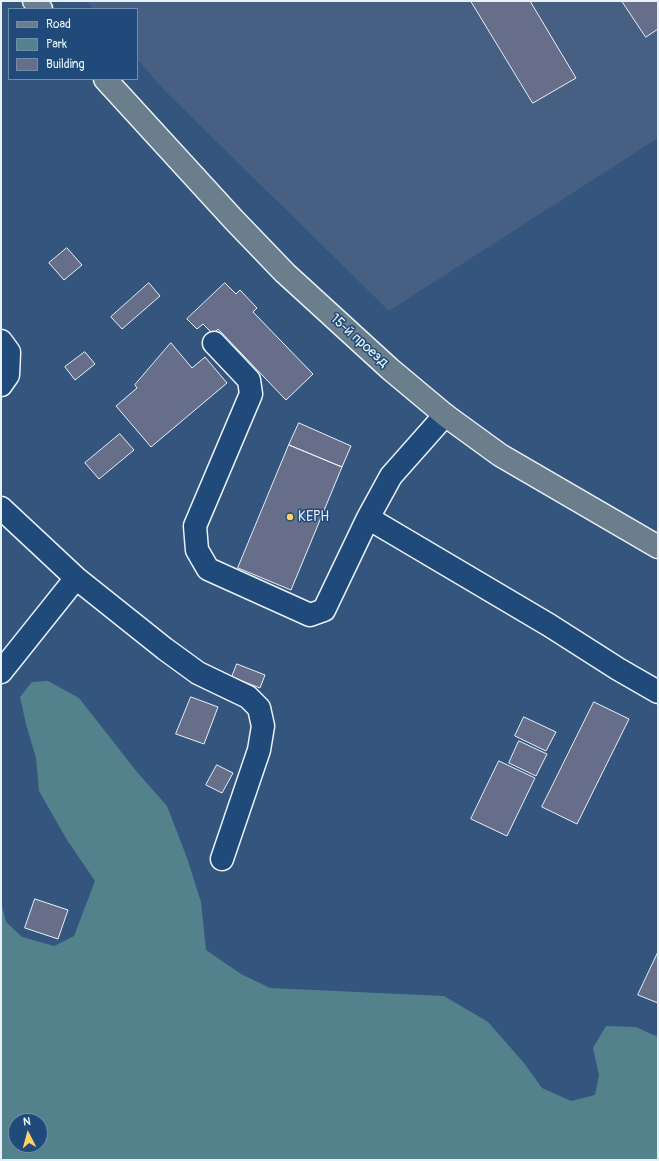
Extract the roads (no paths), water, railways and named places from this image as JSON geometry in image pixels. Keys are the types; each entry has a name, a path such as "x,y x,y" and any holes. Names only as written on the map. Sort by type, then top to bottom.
{"main road":[{"name":"15-й проезд","path":"106,80 234,220 285,273 390,370 444,415 500,456 658,547"}],"lane":[{"path":"1,341 9,352 8,375 1,385"},
{"path":"214,343 249,380 251,394 195,526 197,550 208,569 310,615 324,610 368,518 391,476 444,415"},
{"path":"1,508 76,578 165,650 198,673 248,697 259,708 263,726 259,750 222,859"},
{"path":"368,518 549,625 618,669 658,692"},
{"path":"1,672 76,578"}],"place":[{"name":"КЕРН","path":"290,517"}]}
